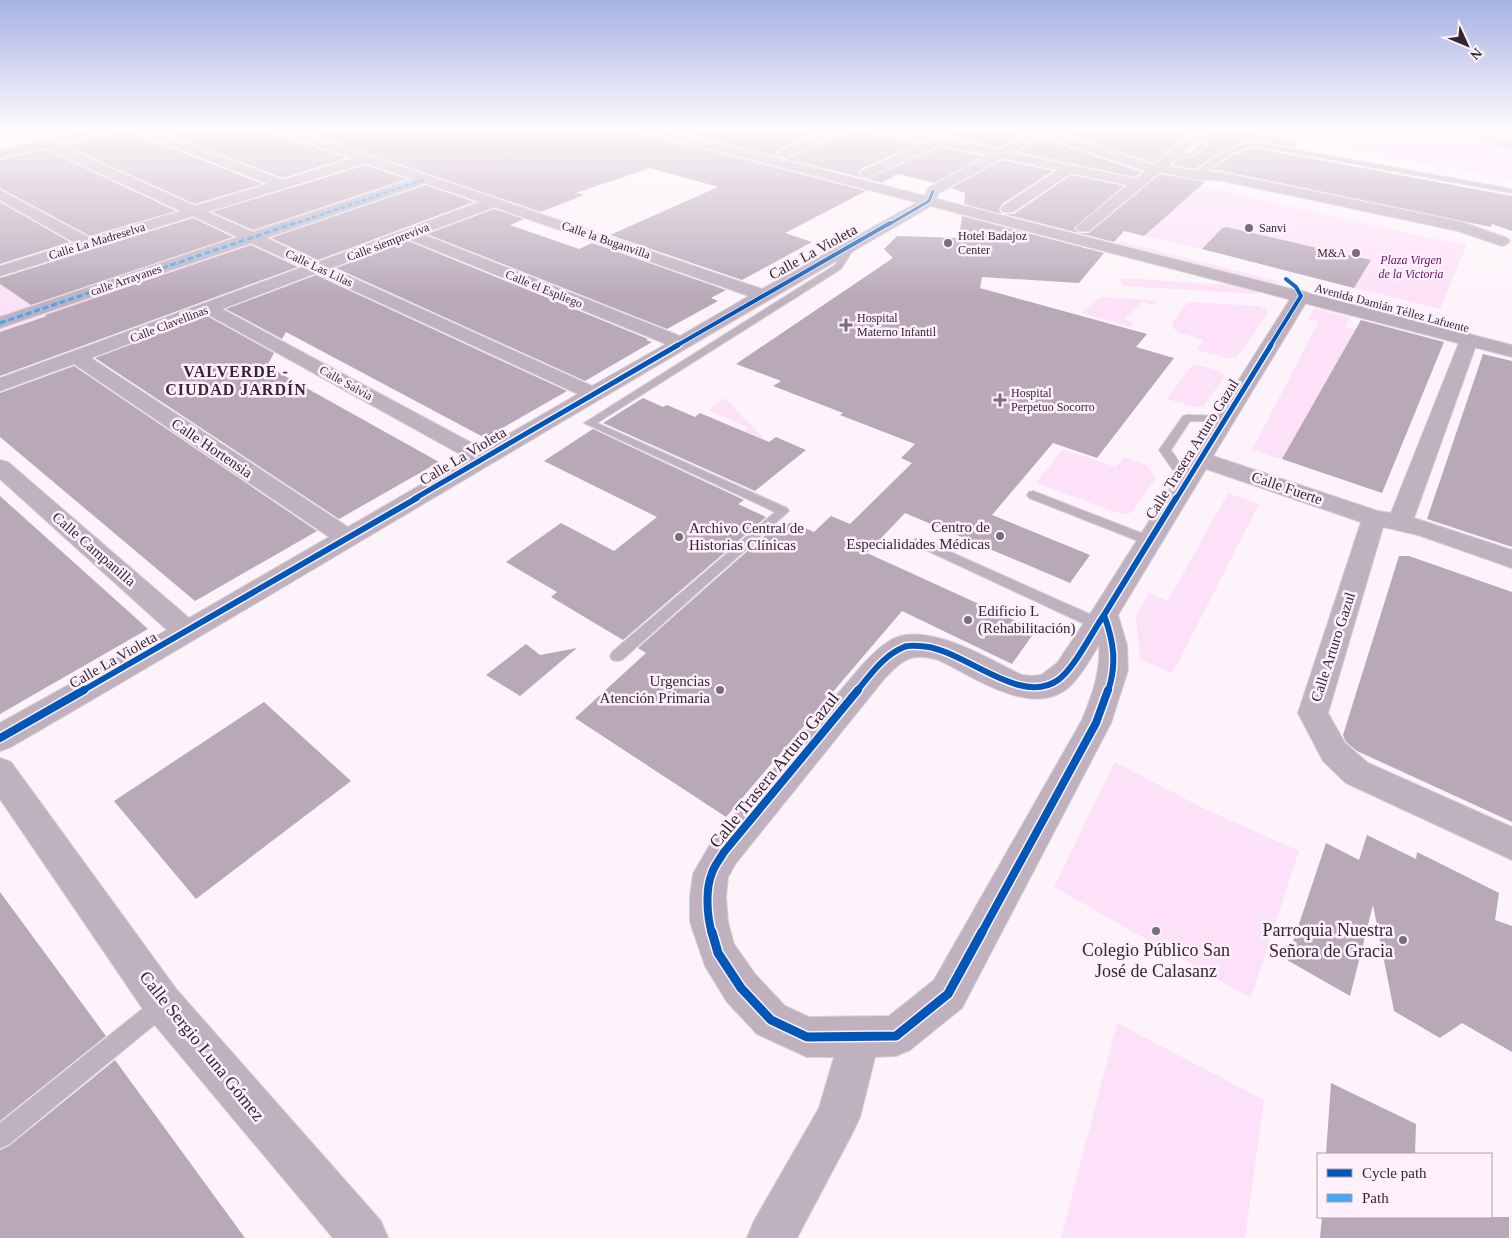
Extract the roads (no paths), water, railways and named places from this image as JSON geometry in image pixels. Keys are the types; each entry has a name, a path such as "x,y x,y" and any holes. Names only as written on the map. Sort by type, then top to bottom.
{"street":[{"name":"Calle Las Lilas","path":"139,186 593,394"},
{"name":"Calle La Madreselva","path":"0,270 276,186"},
{"name":"calle Arrayanes","path":"0,323 406,186"},
{"name":"Calle la Buganvilla","path":"446,186 763,294"},
{"path":"890,186 1082,232 1136,186"},
{"name":"Avenida Damián Téllez Lafuente","path":"901,186 931,196 1286,279 1512,336"},
{"name":"Calle La Violeta","path":"0,738 188,632 483,458 586,415 593,394 763,294 854,242 867,237 948,186"},
{"path":"1008,209 1043,186"},
{"path":"1218,186 1507,242"},
{"path":"0,194 88,244"},
{"name":"Avenida Damián Téllez Lafuente","path":"931,196 1008,209 1301,296 1512,352"},
{"name":"Calle siempreviva","path":"337,261 494,202"},
{"name":"Calle el Espliego","path":"408,234 681,343"},
{"name":"Calle Clavellinas","path":"0,385 78,358 337,261"},
{"path":"1286,279 1296,287 1301,296"},
{"name":"Calle Trasera Arturo Gazul","path":"1101,619 1112,636 1116,658 1110,686 1096,723 948,994 896,1036 806,1037 771,1020 741,988 718,953 709,922 708,897 711,874 724,852 887,657 905,646 927,646 948,652 1016,685 1032,688 1047,686 1067,672 1301,296"},
{"name":"Calle Salvia","path":"210,309 483,458"},
{"path":"1354,310 1381,311 1512,343"},
{"name":"Calle Arturo Gazul","path":"1469,340 1387,520 1312,713 1334,752 1357,773 1512,844"},
{"name":"Calle Hortensia","path":"78,358 347,538"},
{"name":"Calle Fuerte","path":"1200,459 1512,559"},
{"name":"Calle Campanilla","path":"1,470 188,632"},
{"name":"Calle Fuerte","path":"1387,520 1418,543 1512,576"},
{"name":"Calle Sergio Luna Gómez","path":"0,772 163,1004 364,1238"},
{"path":"771,1238 838,1117 860,1036"}],"lane":[{"path":"1484,186 1512,191"},
{"path":"586,415 838,267 854,242"},
{"path":"586,415 782,511 617,656"},
{"path":"1186,481 1165,450 1187,418 1225,419"},
{"path":"1033,495 1150,541"},
{"path":"919,542 1101,619"},
{"path":"0,1138 163,1004"}],"place":[{"name":"Sanvi","path":"1249,228"},
{"name":"Hotel Badajoz Center","path":"948,243"},
{"name":"M&A","path":"1356,253"},
{"name":"Hospital Materno Infantil","path":"846,325"},
{"name":"Hospital Perpetuo Socorro","path":"1000,400"},
{"name":"Centro de Especialidades Médicas","path":"1000,536"},
{"name":"Archivo Central de Historias Clínicas","path":"679,537"},
{"name":"Edificio L (Rehabilitación)","path":"968,620"},
{"name":"Urgencias Atención Primaria","path":"720,690"},
{"name":"Colegio Público San José de Calasanz","path":"1156,931"},
{"name":"Parroquia Nuestra Señora de Gracia","path":"1403,940"}],"district":[{"name":"VALVERDE - CIUDAD JARDÍN","path":"236,380"}],"park label":[{"name":"Plaza Virgen de la Victoria","path":"1411,267"}]}
